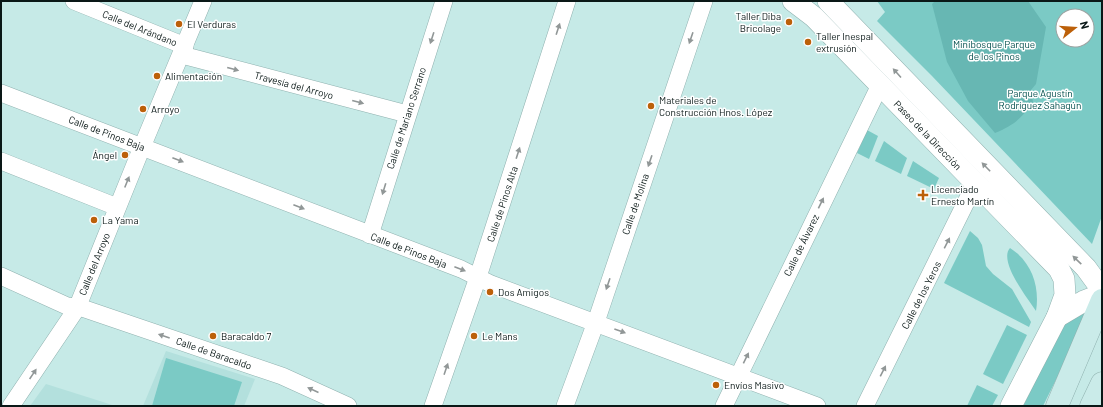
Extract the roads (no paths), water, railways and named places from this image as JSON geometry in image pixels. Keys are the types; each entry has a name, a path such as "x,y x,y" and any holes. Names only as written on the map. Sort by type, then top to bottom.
{"main road":[{"path":"1057,406 1102,300"},
{"path":"1091,406 1102,383"}],"street":[{"name":"Calle del Arándano","path":"74,1 183,50"},
{"name":"Calle del Arroyo","path":"11,406 76,308 203,1"},
{"name":"Calle de Mariano Serrano","path":"370,235 407,114 444,1"},
{"name":"Calle de Pinos Alta","path":"433,406 479,276 567,1"},
{"name":"Calle de Molina","path":"565,406 596,322 704,1"},
{"name":"Paseo de la Dirección","path":"793,1 814,17 1059,269 1064,279 1065,295 1057,317 1011,406"},
{"name":"Paseo de la Dirección","path":"828,1 1086,268 1102,290"},
{"name":"Travesía del Arroyo","path":"183,50 407,114"},
{"name":"Calle de Álvarez","path":"724,406 880,85"},
{"name":"Calle de Pinos Baja","path":"1,93 479,276 491,284 596,322 737,377 817,406"},
{"path":"1,161 117,207"},
{"name":"Calle de los Yeros","path":"865,406 975,184"},
{"name":"Calle de Baracaldo","path":"1,276 67,306 282,376 348,406"},
{"path":"1057,317 1084,301 1102,294"}],"place":[{"name":"Taller Diba Bricolage","path":"789,22"},
{"name":"El Verduras","path":"179,24"},
{"name":"Taller Inespal extrusión","path":"808,42"},
{"name":"Alimentación","path":"157,76"},
{"name":"Materiales de Construcción Hnos. López","path":"651,106"},
{"name":"Arroyo","path":"143,109"},
{"name":"Ángel","path":"125,155"},
{"name":"Licenciado Ernesto Martín","path":"923,195"},
{"name":"La Yama","path":"94,220"},
{"name":"Dos Amigos","path":"490,292"},
{"name":"Baracaldo 7","path":"213,336"},
{"name":"Le Mans","path":"474,336"},
{"name":"Envíos Masivo","path":"716,385"}],"park label":[{"name":"Minibosque Parque de los Pinos","path":"994,50"},
{"name":"Parque Agustín Rodríguez Sahagún","path":"1040,98"}]}
